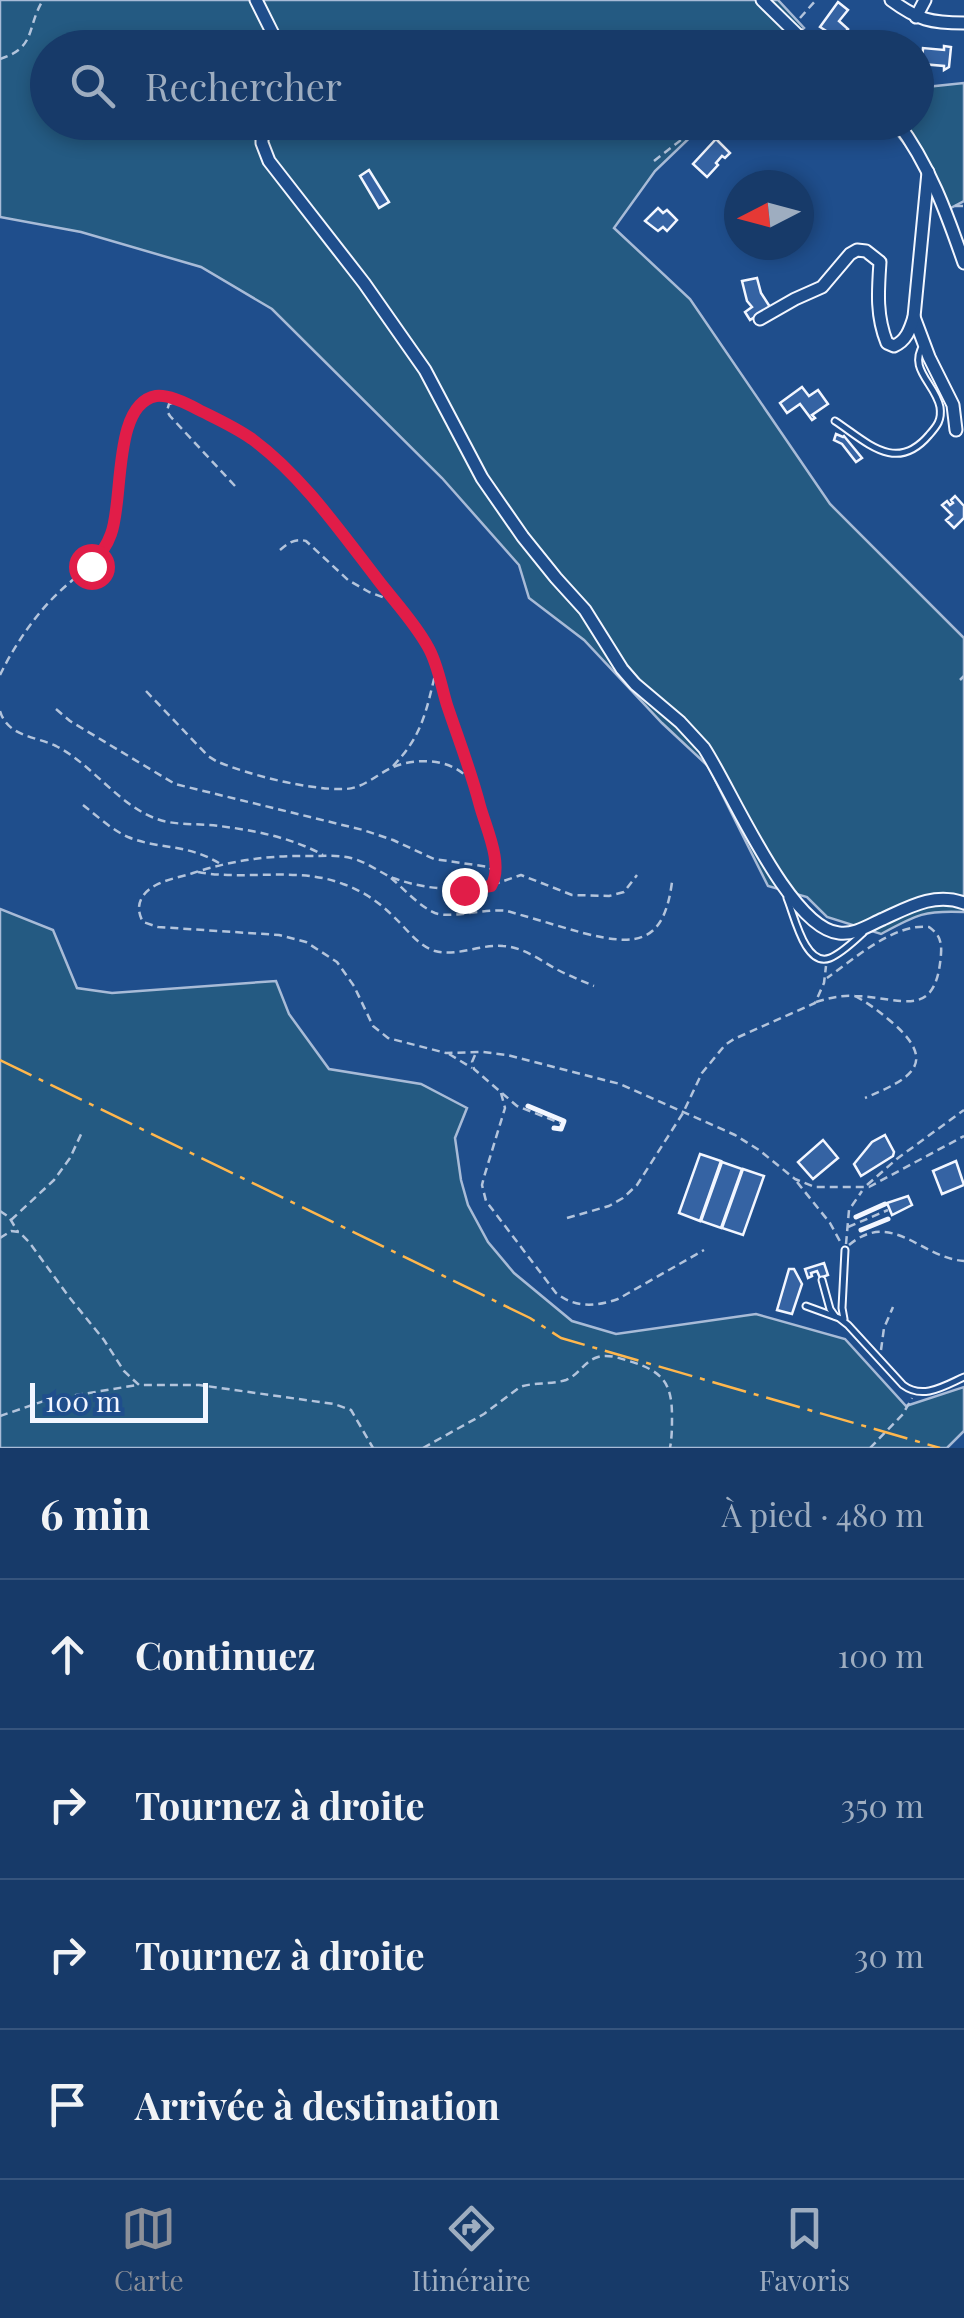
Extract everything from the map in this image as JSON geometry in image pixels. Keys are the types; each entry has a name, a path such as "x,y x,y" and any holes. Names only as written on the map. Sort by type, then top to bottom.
{"street":[{"path":"256,0 271,30"},
{"path":"762,0 791,28"},
{"path":"892,0 916,18 934,23 964,23"},
{"path":"916,18 925,0"},
{"path":"262,140 268,161 364,283 425,370 482,478 523,537 585,610 622,669 704,748 782,884 804,911 828,930 850,932 928,900 944,898 964,903"},
{"path":"908,140 941,198 964,263"},
{"path":"760,319 822,287 850,254 866,251 880,262 879,321 888,343 900,343 914,318 928,172"},
{"path":"914,318 953,405 956,430"}],"lane":[{"path":"835,421 883,452 900,454 919,446 939,423 940,416 939,404 917,364 917,354 924,344"},
{"path":"782,884 808,950 815,958 826,960 876,922"},
{"path":"845,1250 845,1322"},
{"path":"822,1280 830,1309 837,1318"},
{"path":"806,1306 845,1322 903,1385 916,1392 964,1377"}],"path":[{"path":"31,30 43,0"},
{"path":"789,30 816,0"},
{"path":"0,60 24,46 30,31"},
{"path":"654,161 681,140"},
{"path":"0,674 42,611 91,566 112,532 118,508 123,440 135,412 155,396 180,401 234,428 269,453 331,520 427,644 476,789 494,856 496,875 491,886"},
{"path":"180,401 169,404 170,416 235,486"},
{"path":"280,550 290,542 306,541 348,580 394,601"},
{"path":"392,768 417,737 437,669"},
{"path":"146,691 208,756 223,764 295,784 346,790 392,768 420,762 444,763 462,771 476,789"},
{"path":"56,709 176,784 363,830 434,859 488,867 496,875"},
{"path":"0,711 8,726 75,758 153,818 242,830 306,846 324,856"},
{"path":"83,805 130,838 194,850 220,864"},
{"path":"560,1123 517,1106 474,1068 446,1053 380,1034 336,962 306,942 280,935 158,927 143,922 138,907 144,893 162,882 220,864 275,856 360,861 390,876 438,890 491,886 521,875 572,895 610,896 624,892 637,875"},
{"path":"197,872 338,881 371,897 432,950 513,947 594,986"},
{"path":"390,876 436,913 507,911 610,940 628,941 640,939 660,924 669,907 672,882"},
{"path":"567,1218 609,1206 630,1192 683,1113 702,1073 734,1038 829,998 854,996 906,1002 926,996 938,973 942,951 937,933 925,926 909,928 871,947 824,980"},
{"path":"814,1003 824,980 826,960"},
{"path":"854,996 878,1010 912,1043 916,1052 911,1072 865,1098"},
{"path":"474,1068 472,1060 480,1052"},
{"path":"446,1053 507,1054 612,1082 748,1142 794,1179 830,1223 845,1250"},
{"path":"501,1094 505,1108 482,1185 486,1201 563,1299 576,1305 618,1299 704,1250"},
{"path":"845,1250 849,1210 864,1189 898,1158 964,1110"},
{"path":"10,1220 54,1180 83,1130"},
{"path":"794,1179 815,1187 864,1189 964,1136"},
{"path":"847,1228 888,1210"},
{"path":"0,1211 9,1216 139,1385"},
{"path":"0,1238 11,1231 18,1232"},
{"path":"845,1250 856,1238 886,1231 957,1261 964,1260"},
{"path":"881,1361 884,1328 893,1306"},
{"path":"423,1448 484,1414 526,1384 564,1380 597,1357 610,1356 640,1364 667,1382 672,1405 670,1448"},
{"path":"0,1416 47,1400 139,1385 199,1385 334,1404 351,1410 373,1448"},
{"path":"870,1448 903,1414 916,1392"}],"shaded area":[{"path":"0,0 778,0 802,30 30,30 30,140 687,140 655,171 614,228 690,299 830,504 964,638 964,912 921,915 881,934 827,917 807,897 768,886 708,766 584,640 529,598 519,565 442,478 272,309 201,267 81,232 0,217"},
{"path":"964,83 964,201 941,213 922,166 901,140 934,140 934,86"},
{"path":"0,909 53,930 77,988 112,993 276,981 289,1014 329,1069 421,1084 467,1108 455,1138 468,1205 488,1242 514,1273 572,1321 616,1334 756,1314 845,1339 906,1406 964,1387 964,1431 947,1448 0,1448"}],"building":[{"path":"838,2 848,10 839,21 847,30 820,27"},
{"path":"944,46 951,47 949,67 944,70 944,66 934,65 934,49 944,50"},
{"path":"715,140 730,153 722,156 707,177 693,164"},
{"path":"369,170 389,202 379,208 360,176"},
{"path":"658,208 663,213 667,210 677,220 667,231 663,227 658,231 645,221"},
{"path":"757,278 770,307 750,320 745,312 752,307 742,281"},
{"path":"802,387 809,396 818,390 828,404 812,415 812,420 800,404 787,413 780,403"},
{"path":"836,434 844,436 862,458 856,462 834,440"},
{"path":"955,496 964,506 964,518 954,528 946,520 952,515 942,505 947,501 953,503"},
{"path":"885,1135 893,1156 861,1176 854,1164 872,1142"},
{"path":"823,1140 838,1158 813,1179 798,1162"},
{"path":"700,1154 721,1161 700,1221 679,1213"},
{"path":"956,1161 964,1185 942,1194 933,1171"},
{"path":"722,1162 742,1169 721,1228 701,1221"},
{"path":"743,1169 764,1176 743,1235 722,1228"},
{"path":"908,1196 912,1205 892,1215 887,1203"},
{"path":"824,1263 828,1275 820,1278 817,1271 808,1278 805,1269"},
{"path":"789,1269 794,1269 802,1284 792,1314 777,1310"}],"wall":[{"path":"528,1106 564,1121 561,1129 554,1128"},
{"path":"856,1217 885,1204"},
{"path":"861,1230 888,1219"}],"power":[{"path":"0,1060 530,1318 561,1338 940,1448"}],"route":[{"path":"91,566 112,532 118,508 123,440 135,412 144,402 155,396 190,405 234,428 269,453 331,520 432,655 494,856 494,883 464,890"}]}
